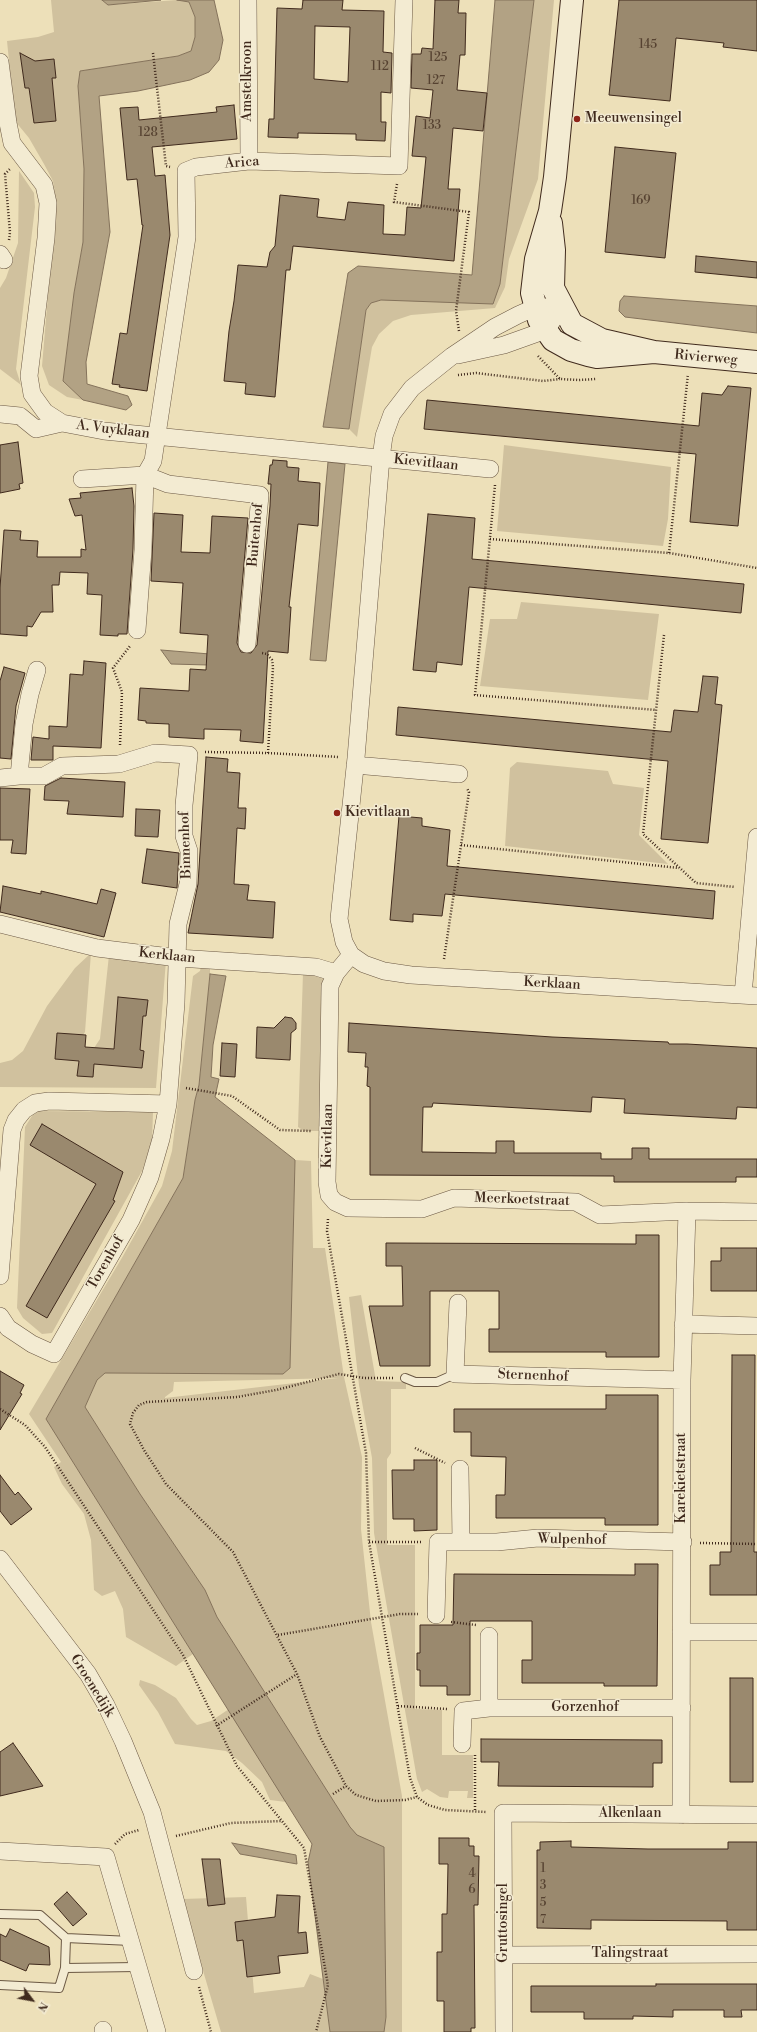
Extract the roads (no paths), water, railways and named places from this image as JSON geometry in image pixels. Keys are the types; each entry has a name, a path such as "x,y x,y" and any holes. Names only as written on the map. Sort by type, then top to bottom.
{"street":[{"name":"Amstelkroon","path":"248,0 249,161"},
{"name":"Arica","path":"155,436 187,236 186,171 196,167 249,161 399,166 404,0"},
{"path":"536,307 532,293 536,259 550,211 555,177 572,0"},
{"name":"A. Vuyklaan","path":"0,62 12,143 44,185 48,203 46,238 29,376 32,394 45,412 62,423 80,427 155,436 381,458"},
{"path":"550,211 554,250 553,288 562,307"},
{"path":"381,458 384,436 392,414 412,388 452,356 495,327 536,307 562,307"},
{"name":"Rivierweg","path":"536,307 539,320 553,340 571,350 588,356 597,357 654,352"},
{"path":"452,356 485,351 546,330 562,307"},
{"name":"Rivierweg","path":"562,307 572,324 594,337 654,352 690,357 757,362"},
{"path":"0,414 20,416 36,429 62,423"},
{"path":"137,630 143,550 145,475 153,461 155,436"},
{"name":"Kievitlaan","path":"335,1202 329,1195 327,1182 330,986 336,973 350,955 344,942 339,919 355,761 381,458 490,469"},
{"name":"Buitenhof","path":"82,479 145,475 168,484 260,495 247,644"},
{"path":"0,778 18,776 24,724 37,670"},
{"name":"Binnenhof","path":"18,776 44,776 62,766 119,764 155,753 189,755 184,805 184,836 189,851 188,884 178,924 178,958"},
{"path":"355,761 459,774"},
{"path":"750,996 752,889 757,837"},
{"name":"Kerklaan","path":"0,924 97,948 178,958 316,967 336,973"},
{"name":"Kerklaan","path":"350,955 364,964 384,970 442,977 750,996"},
{"name":"Torenhof","path":"0,1316 8,1328 32,1344 54,1354 131,1220 150,1177 161,1139 168,1104 178,958"},
{"path":"0,1276 12,1130 16,1120 24,1110 35,1103 49,1101 168,1104"},
{"name":"Meerkoetstraat","path":"335,1202 348,1208 422,1209 454,1198 576,1202 600,1215 687,1211 757,1212"},
{"name":"Karekietstraat","path":"681,1815 681,1632 683,1542 682,1380 687,1211"},
{"path":"456,1374 458,1303"},
{"path":"683,1324 757,1326"},
{"name":"Sternenhof","path":"456,1374 682,1380"},
{"path":"460,1469 461,1542"},
{"name":"Wulpenhof","path":"436,1615 438,1542 497,1542 538,1538 683,1542"},
{"name":"Groenedijk","path":"0,1559 88,1674 106,1705 123,1741 152,1812 158,1841 194,1971"},
{"path":"681,1632 757,1632"},
{"path":"489,1636 489,1708"},
{"name":"Gorzenhof","path":"462,1744 463,1711 489,1708 682,1708"},
{"name":"Alkenlaan","path":"503,1813 757,1816"},
{"name":"Gruttosingel","path":"503,1813 504,2032"},
{"path":"0,1850 106,1857 132,1941 137,1967 157,2032"},
{"name":"Talingstraat","path":"504,1955 757,1954"}],"lane":[{"path":"405,1378 415,1382 437,1382 456,1374"},
{"path":"0,1914 40,1915 66,1938 132,1941"},
{"path":"0,1985 59,1988 65,1968 66,1938"},
{"path":"65,1968 137,1967"}],"place":[{"name":"Meeuwensingel","path":"577,119"},
{"name":"Kievitlaan","path":"337,813"}]}
